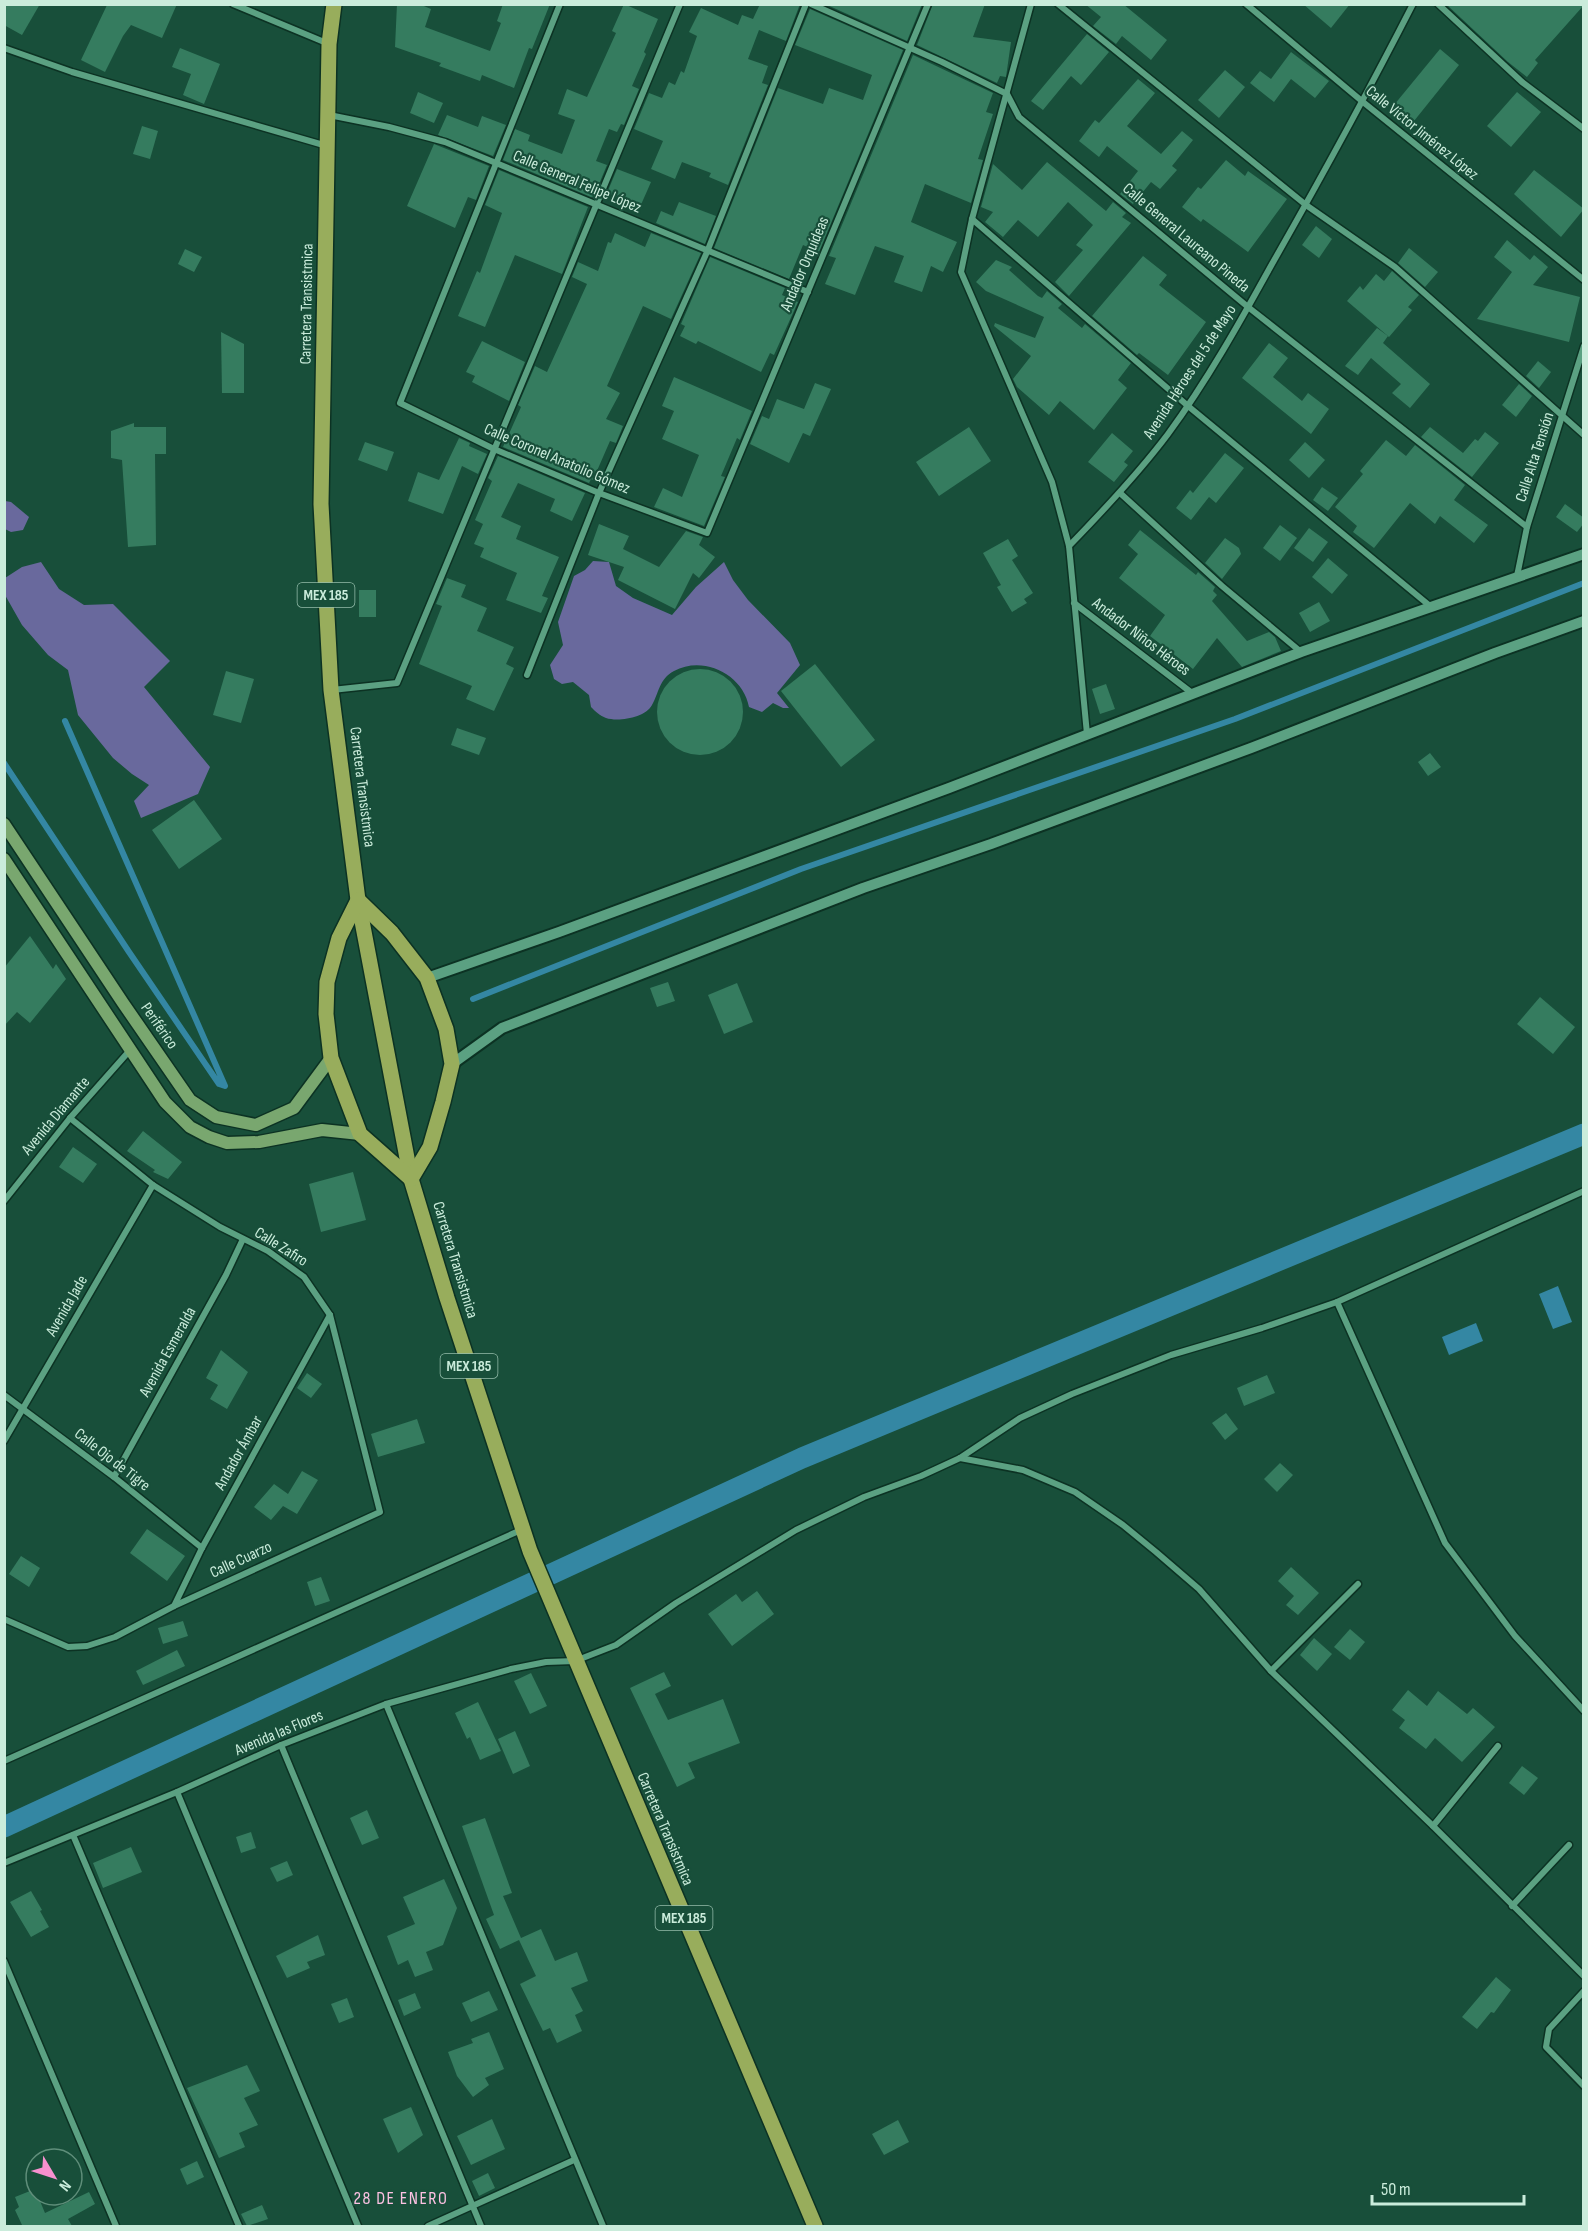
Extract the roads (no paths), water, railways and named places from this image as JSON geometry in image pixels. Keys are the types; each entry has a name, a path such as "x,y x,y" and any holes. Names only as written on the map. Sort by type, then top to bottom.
{"main road":[{"name":"Carretera Transistmica","path":"334,4 329,44 321,504 331,690 358,900 411,1179 521,1530 815,2226"},
{"name":"Periférico","path":"4,824 190,1100 216,1118 256,1125 294,1108 331,1058"},
{"path":"4,859 165,1102 190,1127 227,1143 259,1142 322,1130 360,1134"},
{"path":"358,900 392,933 427,978 446,1029 452,1064 430,1147 411,1179 360,1134 331,1058 326,1014 327,982 339,938 358,900"},
{"path":"209,1137 216,1118"}],"street":[{"path":"233,4 251,8 329,44"},
{"path":"496,163 560,4"},
{"path":"331,690 397,683 680,4"},
{"path":"527,675 599,493 707,252 809,4 942,62 1007,94"},
{"name":"Andador Orquídeas","path":"707,533 928,4"},
{"path":"1031,4 972,219 961,272 1052,482 1069,546 1087,734"},
{"path":"1058,4 1306,205 1395,267 1584,435"},
{"name":"Calle Víctor Jiménez López","path":"1246,4 1363,102 1584,279"},
{"name":"Avenida Héroes del 5 de Mayo","path":"1069,546 1120,493 1188,406 1306,205 1363,102 1413,4"},
{"path":"1438,4 1522,82 1584,129"},
{"path":"4,48 72,72 328,146"},
{"name":"Calle General Laureano Pineda","path":"1007,94 1019,117 1248,307 1527,527"},
{"name":"Calle General Felipe López","path":"329,115 389,127 445,142 808,292"},
{"name":"Calle Coronel Anatolio Gómez","path":"496,163 400,403 494,449 599,493 707,533"},
{"path":"972,219 1188,406 1430,606"},
{"name":"Calle Alta Tensión","path":"1517,576 1527,527 1584,346"},
{"path":"1120,493 1222,586 1301,652"},
{"path":"427,978 637,903 1301,652 1584,554"},
{"name":"Andador Niños Héroes","path":"1074,603 1192,693"},
{"path":"452,1064 502,1029 545,1012 863,888 991,844 1251,748 1475,660 1584,621"},
{"name":"Avenida Diamante","path":"4,1201 70,1118 131,1049"},
{"name":"Calle Zafiro","path":"70,1118 153,1185 220,1227 268,1251 304,1277 330,1315 380,1512"},
{"name":"Avenida Jade","path":"4,1441 153,1185"},
{"name":"Avenida las Flores","path":"4,1863 177,1792 281,1745 386,1704 511,1669 546,1662 575,1661 616,1645 676,1603 796,1530 864,1497 921,1476 960,1458 1020,1418 1072,1394 1171,1354 1262,1328 1336,1302 1584,1191"},
{"name":"Avenida Esmeralda","path":"114,1477 226,1275 243,1239"},
{"path":"1336,1302 1445,1543 1515,1636 1584,1711"},
{"name":"Andador Ámbar","path":"174,1606 202,1548 330,1315"},
{"name":"Calle Ojo de Tigre","path":"4,1395 114,1477 202,1548"},
{"path":"960,1458 1023,1470 1075,1492 1122,1525 1199,1589 1271,1671 1433,1826 1584,1976"},
{"name":"Calle Cuarzo","path":"4,1619 68,1647 87,1646 115,1637 174,1606 380,1512"},
{"path":"4,1761 521,1530"},
{"path":"1271,1671 1358,1584"},
{"path":"386,1704 603,2226"},
{"path":"281,1745 481,2226"},
{"path":"1433,1826 1498,1746"},
{"path":"177,1792 358,2226"},
{"path":"73,1834 239,2226"},
{"path":"1512,1906 1569,1845"},
{"path":"4,1961 116,2226"},
{"path":"1584,1990 1548,2029 1546,2047 1584,2086"},
{"path":"428,2226 574,2160"}],"waterway":[{"path":"473,999 801,869 1235,719 1584,583"},
{"path":"4,763 219,1084 225,1086 65,721"},
{"path":"4,1827 802,1458 1584,1134"}],"district":[{"name":"28 DE ENERO","path":"401,2198"}]}
